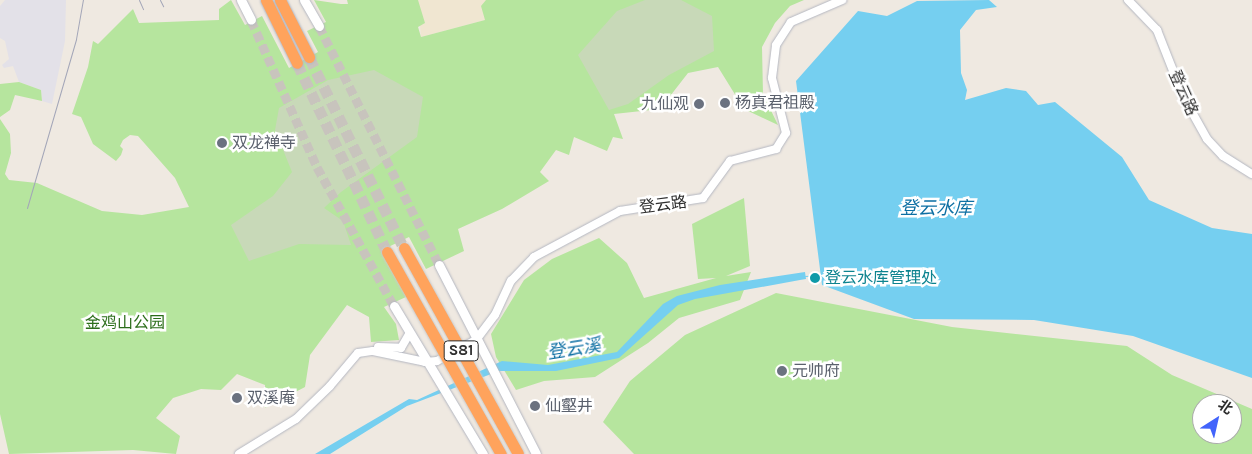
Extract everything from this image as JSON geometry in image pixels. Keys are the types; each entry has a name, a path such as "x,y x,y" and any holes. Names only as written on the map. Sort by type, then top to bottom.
{"highway":[{"path":"266,0 297,63"},
{"path":"280,0 309,57"},
{"name":"S81","path":"404,248 518,454"},
{"name":"S81","path":"388,252 501,454"}],"main road":[{"path":"241,0 251,20"},
{"path":"304,0 319,26"},
{"path":"440,265 476,340 536,454"},
{"path":"394,306 425,362 483,454"}],"street":[{"name":"登云路","path":"425,362 436,361 476,340 495,315 511,281 534,256 620,211 703,198 730,161 779,146 786,129 772,78 776,45 791,22 842,0"},
{"name":"登云路","path":"1128,0 1157,30 1183,96 1207,139 1223,156 1252,174"},
{"path":"238,454 296,419 330,386 352,358 368,349 401,348 409,334"},
{"path":"368,349 425,362"}],"shaded area":[{"path":"5,0 66,0 65,41 52,104 42,101 41,90 19,82 13,66 4,68 2,65 9,59 5,41 0,38 0,6"},
{"path":"418,0 486,0 485,20 421,37"}],"green space":[{"name":"金鸡山公园","path":"231,0 245,25 262,16 289,68 318,52 307,31 326,22 314,0 348,4 347,0 418,0 425,23 418,27 421,37 485,20 481,6 486,0 804,0 790,6 775,23 762,47 763,94 778,125 744,109 718,67 688,73 660,109 614,114 623,139 613,137 607,151 574,137 569,155 556,150 540,172 549,181 502,209 458,229 464,251 426,269 409,237 382,250 406,297 384,307 396,324 399,340 371,342 369,317 347,305 310,355 305,387 265,408 265,385 237,374 221,390 201,389 173,398 156,418 180,436 176,454 133,450 9,454 0,414 0,119 10,134 11,153 5,174 9,180 37,183 102,211 142,215 189,207 175,178 138,136 130,135 123,140 120,146 123,149 121,155 116,161 93,144 81,117 72,114 88,67 93,41 98,44 133,9 139,23 219,20 219,9"},
{"path":"645,0 681,0 712,16 714,51 669,75 628,104 609,110 578,55 617,11"},
{"path":"374,70 423,97 417,137 341,192 324,208 343,221 351,245 299,244 249,261 231,225 273,196 292,172 275,130 279,108 328,80"},
{"path":"19,82 41,90 42,101 15,95 10,110 0,117 0,84"},
{"path":"744,198 750,266 726,276 751,272 740,300 679,318 648,343 595,377 544,381 516,390 496,357 491,334 524,280 552,259 599,238 627,263 644,298 716,278 698,279 692,224"},
{"path":"776,293 952,327 1127,346 1172,375 1217,394 1192,394 1192,444 1242,444 1242,405 1252,409 1252,454 634,454 603,422 630,381 685,335"}],"water":[{"name":"登云水库","path":"989,0 997,7 976,10 960,30 961,73 967,90 965,100 1006,88 1026,91 1038,105 1055,102 1122,157 1149,200 1212,228 1252,234 1252,378 1133,336 1034,320 914,319 822,285 796,81 858,11 887,16 917,1"},
{"path":"805,272 806,279 695,299 678,305 619,358 556,371 499,371 407,406 330,454 315,454 409,399 417,400 502,361 548,365 617,352 663,304 677,296 720,285"}],"waterway":[{"name":"登云溪","path":"805,276 821,275"}],"tunnel":[{"path":"251,20 317,167 394,306"},
{"path":"319,26 439,265"},
{"path":"309,57 404,248"},
{"path":"297,63 387,252"}],"railway":[{"path":"27,208 76,39 83,0"},
{"path":"139,0 143,9"},
{"path":"160,0 163,6"}],"place":[{"name":"杨真君祖殿","path":"725,103"},
{"name":"九仙观","path":"699,104"},
{"name":"双龙禅寺","path":"222,143"},
{"name":"登云水库管理处","path":"815,278"},
{"name":"元帅府","path":"782,371"},
{"name":"双溪庵","path":"237,398"},
{"name":"仙壑井","path":"535,406"}]}
